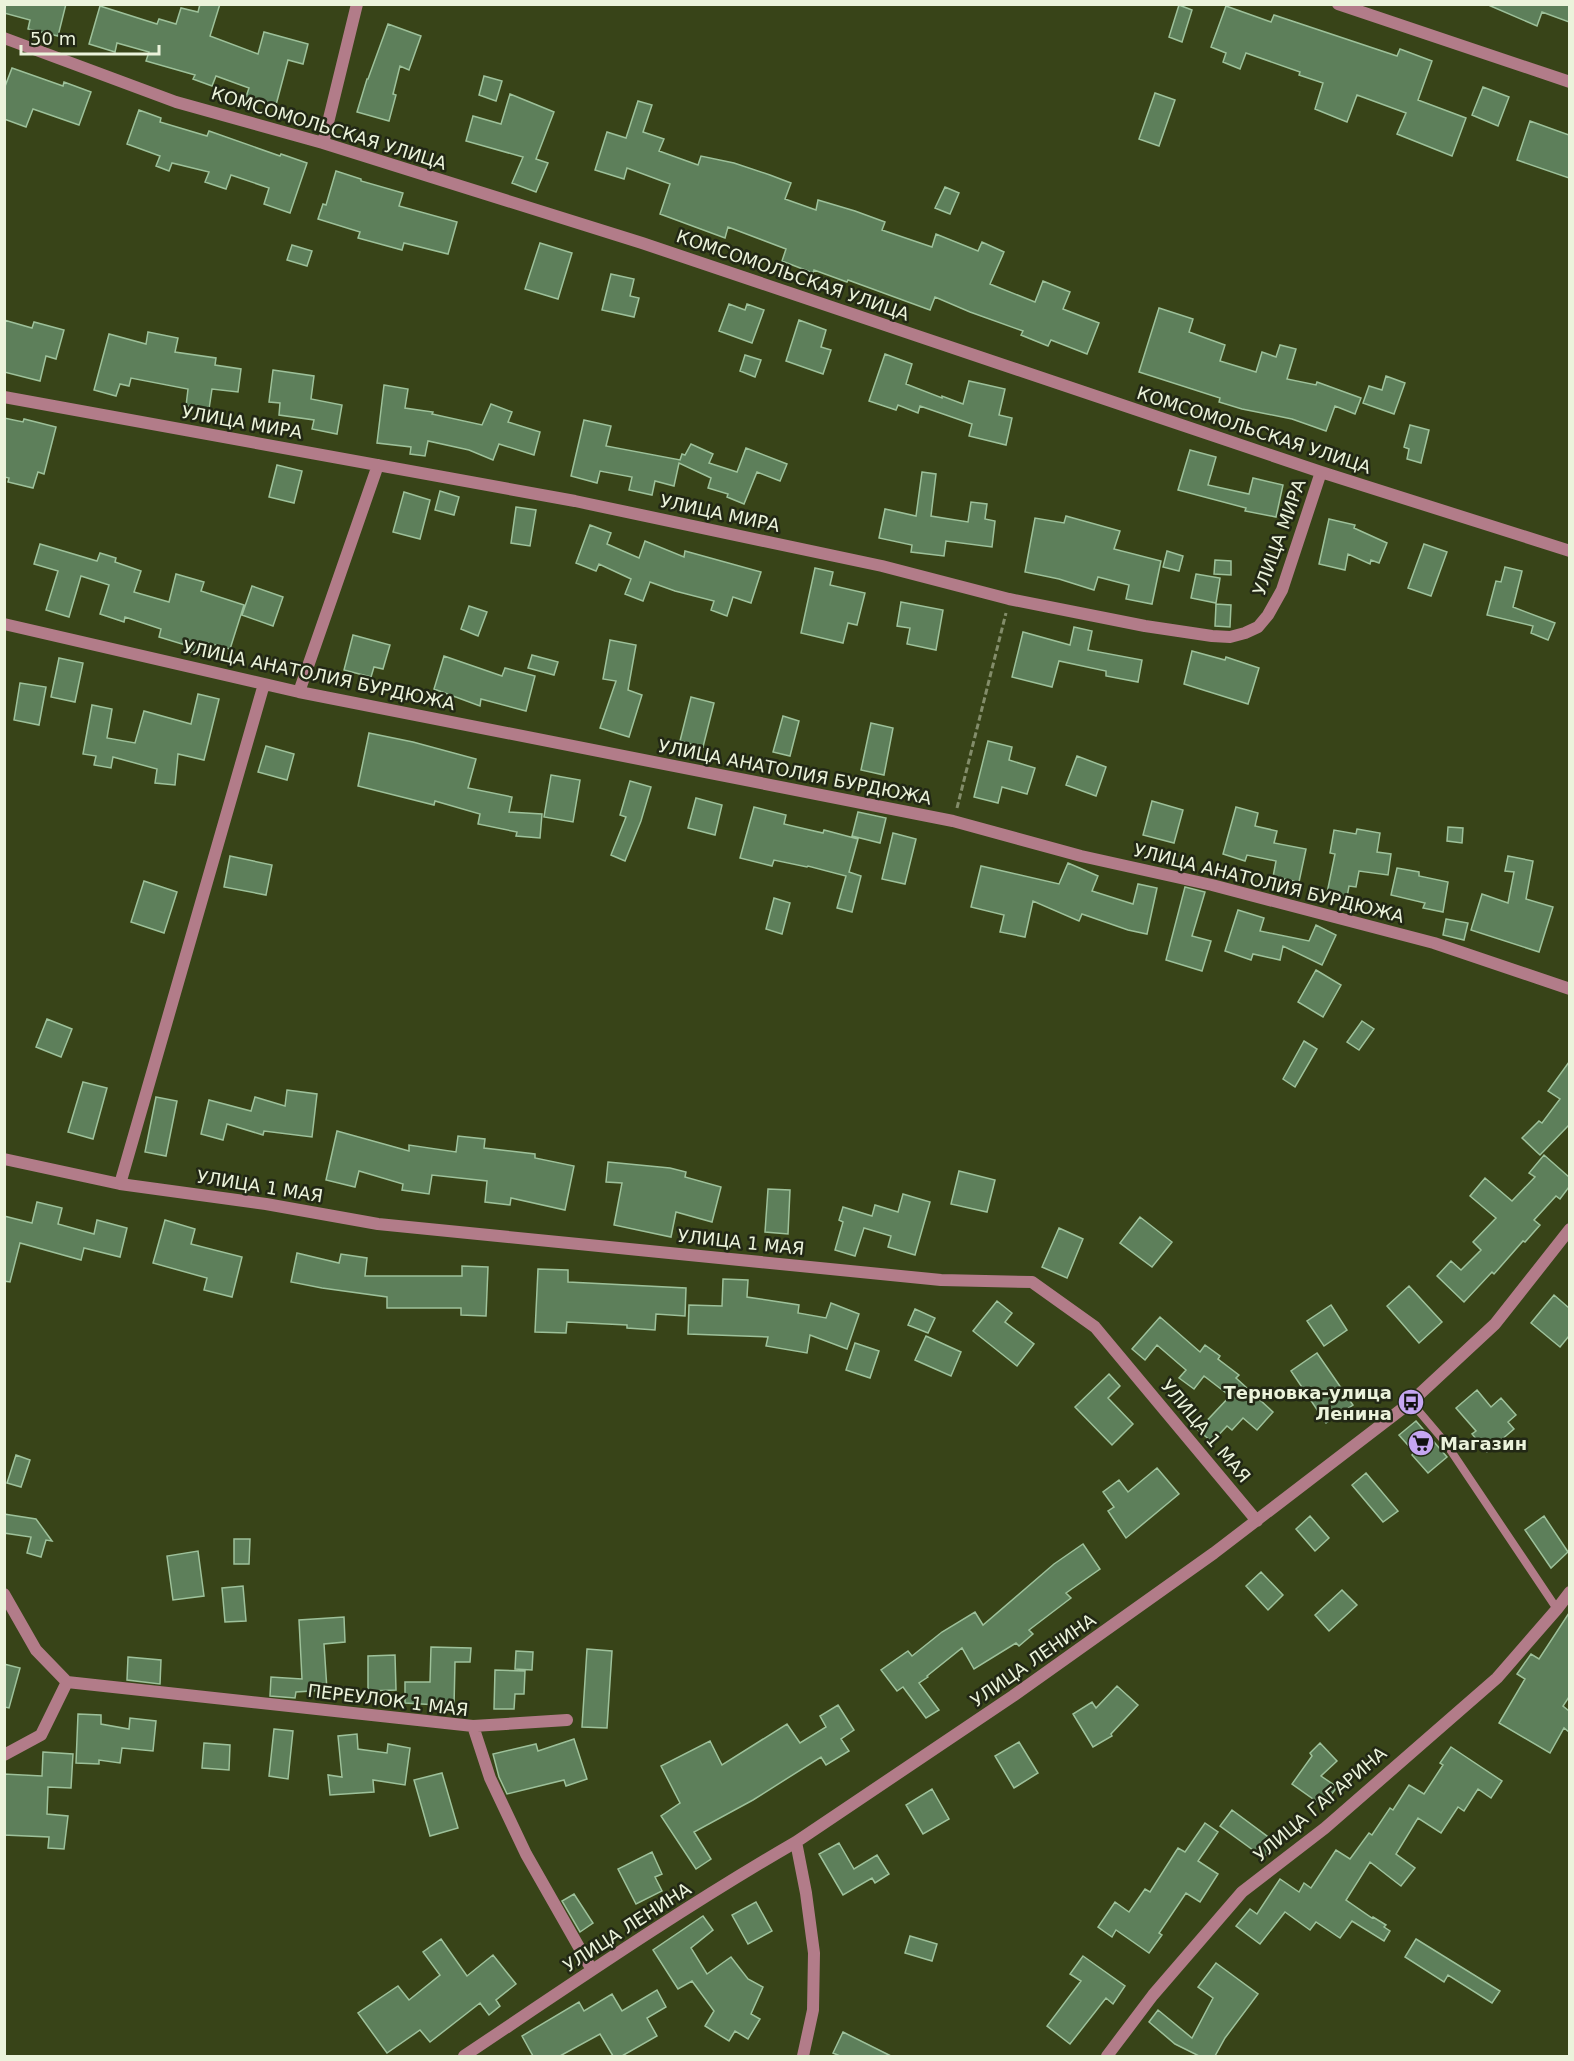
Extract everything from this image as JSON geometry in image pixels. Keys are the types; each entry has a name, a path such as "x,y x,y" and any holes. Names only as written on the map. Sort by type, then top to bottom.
{"street":[{"path":"323,143 357,4"},
{"path":"1338,4 1569,82"},
{"name":"КОМСОМОЛЬСКАЯ УЛИЦА","path":"4,38 176,102 323,143 653,246 1321,472 1569,550"},
{"name":"УЛИЦА МИРА","path":"4,397 575,501 882,566 1010,599 1145,626 1212,636 1230,637 1245,633 1258,627 1263,621 1282,590 1321,472"},
{"path":"299,692 378,465"},
{"name":"УЛИЦА АНАТОЛИЯ БУРДЮЖА","path":"4,624 299,692 953,821 1081,856 1212,885 1434,943 1569,989"},
{"path":"120,1184 264,684"},
{"name":"УЛИЦА 1 МАЯ","path":"4,1158 120,1184 266,1204 378,1224 941,1280 1032,1282 1095,1327 1257,1521"},
{"name":"УЛИЦА ЛЕНИНА","path":"464,2056 592,1970 796,1842 1013,1696 1257,1521 1411,1402 1495,1324 1569,1229"},
{"name":"УЛИЦА ГАГАРИНА","path":"1107,2056 1153,1995 1242,1892 1325,1828 1497,1678 1569,1592"},
{"path":"4,1594 36,1650 67,1682 41,1735 4,1755"},
{"name":"ПЕРЕУЛОК 1 МАЯ","path":"67,1682 473,1726 490,1778 526,1854 592,1970"},
{"path":"473,1726 567,1719"},
{"path":"796,1842 814,1953 813,2010 803,2056"}],"lane":[{"path":"1411,1402 1445,1442 1557,1609"}],"path":[{"path":"953,821 1010,599"}],"building":[{"path":"4,4 66,4 58,36 28,29 30,20 4,13"},
{"path":"200,4 220,4 210,36 258,54 264,32 308,44 303,64 288,60 276,105 246,97 249,88 216,76 212,86 193,79 195,75 146,61 149,52 117,43 115,52 89,44 100,6 157,24 159,19 176,24 181,8 198,12"},
{"path":"1486,4 1569,4 1569,22 1542,12 1537,26"},
{"path":"1179,5 1192,10 1182,42 1169,37"},
{"path":"1226,6 1271,22 1274,15 1397,56 1400,49 1432,61 1418,100 1466,118 1452,156 1397,134 1406,113 1357,95 1347,122 1315,109 1323,83 1299,75 1300,72 1246,53 1240,69 1223,62 1226,53 1211,47"},
{"path":"388,24 421,36 409,70 400,66 389,121 357,112"},
{"path":"12,68 63,86 64,82 91,92 79,125 33,109 26,127 4,119 4,89"},
{"path":"484,76 502,81 496,101 479,95"},
{"path":"1483,87 1509,97 1498,126 1472,115"},
{"path":"1155,93 1175,100 1159,146 1139,139"},
{"path":"510,94 554,112 536,159 548,163 536,192 512,183 523,157 466,141 473,116 501,124"},
{"path":"638,101 652,105 643,132 664,139 659,151 698,165 701,156 734,163 770,175 791,183 785,199 816,210 818,200 855,211 885,222 882,230 932,247 936,234 978,251 982,242 1004,252 990,284 1035,302 1043,281 1070,292 1063,309 1099,323 1087,354 1051,340 1048,346 1021,335 1023,331 935,297 930,310 848,280 847,282 814,270 813,273 782,261 786,249 728,227 725,238 660,214 670,184 627,168 624,179 595,170 607,132 626,138"},
{"path":"139,110 161,118 160,122 207,136 209,131 307,163 290,213 264,204 269,188 231,175 226,189 205,182 209,172 172,163 169,171 156,166 160,156 127,144"},
{"path":"1530,121 1569,135 1569,178 1517,160"},
{"path":"336,171 403,193 399,206 457,222 448,254 404,243 402,250 358,238 360,232 318,219 323,204 326,205"},
{"path":"945,187 959,193 950,214 935,208"},
{"path":"540,243 572,253 558,299 525,289"},
{"path":"292,245 312,251 307,266 287,260"},
{"path":"611,274 634,279 630,296 639,298 634,317 602,310"},
{"path":"729,304 745,310 747,304 764,310 752,343 719,331"},
{"path":"1159,308 1193,319 1189,332 1225,345 1220,361 1256,372 1262,352 1276,357 1280,345 1296,349 1287,379 1316,385 1317,382 1361,398 1355,414 1335,406 1326,431 1292,419 1219,402 1220,398 1139,372"},
{"path":"4,320 32,328 34,322 64,330 56,359 46,356 40,381 4,372"},
{"path":"799,320 826,330 821,347 831,350 823,374 786,361"},
{"path":"148,332 178,338 175,352 216,358 215,365 241,369 238,392 212,389 209,409 186,406 188,389 131,378 129,386 120,384 116,396 94,390 109,334 146,344"},
{"path":"885,354 912,364 906,384 942,398 942,396 963,404 969,381 1005,389 999,415 1012,418 1006,445 969,436 972,424 920,406 918,413 898,405 896,410 869,401"},
{"path":"745,355 761,360 755,377 740,371"},
{"path":"273,370 314,376 311,399 342,405 337,434 312,429 314,420 279,415 280,403 269,402"},
{"path":"1386,376 1405,383 1394,414 1363,403 1369,386 1382,390"},
{"path":"384,385 408,389 405,408 433,412 432,414 482,425 491,404 512,412 508,422 540,432 534,455 499,444 493,460 469,450 428,441 425,456 410,454 411,447 377,443"},
{"path":"4,418 23,422 24,419 56,427 44,474 38,472 33,488 8,482 9,478 4,477"},
{"path":"584,420 611,426 606,446 680,460 691,444 713,454 709,463 737,472 746,448 787,464 780,481 757,472 744,504 727,497 728,494 708,488 711,478 679,463 674,486 655,481 652,495 629,490 632,477 600,471 597,483 571,476"},
{"path":"1410,425 1429,430 1421,463 1407,459 1409,449 1404,447"},
{"path":"1190,450 1216,457 1208,485 1249,494 1253,478 1283,485 1276,517 1245,511 1246,508 1178,490"},
{"path":"277,465 302,471 294,503 269,497"},
{"path":"922,472 936,474 931,516 968,522 971,502 987,504 985,519 995,521 992,547 946,541 944,556 911,552 912,545 879,538 885,509 916,516"},
{"path":"440,491 459,497 454,515 435,510"},
{"path":"404,492 430,500 420,539 393,532"},
{"path":"516,507 536,510 530,546 511,543"},
{"path":"1066,516 1120,531 1114,549 1161,561 1152,604 1126,599 1129,585 1098,577 1094,590 1059,579 1025,572 1035,518 1064,523"},
{"path":"1329,519 1355,525 1354,528 1387,543 1379,563 1371,560 1370,564 1348,554 1345,570 1319,564"},
{"path":"590,525 611,533 607,544 639,558 645,541 684,557 685,551 761,572 751,603 733,597 727,616 711,610 714,601 650,582 643,601 625,594 631,579 599,564 596,571 576,563"},
{"path":"40,544 97,561 100,553 116,558 115,562 141,571 134,592 169,602 176,574 204,582 201,591 244,605 230,649 208,643 205,656 190,652 192,647 159,637 161,629 125,617 124,622 100,614 109,585 81,576 69,617 46,610 58,571 34,564"},
{"path":"1424,544 1447,552 1431,596 1408,588"},
{"path":"1167,551 1183,556 1179,571 1163,567"},
{"path":"1215,560 1231,561 1231,575 1214,574"},
{"path":"1505,567 1522,571 1513,607 1555,623 1548,640 1531,633 1533,626 1487,615 1496,581 1501,582"},
{"path":"815,568 833,572 830,585 865,593 857,625 848,623 843,643 801,633"},
{"path":"1196,574 1220,578 1216,603 1191,598"},
{"path":"252,586 283,597 273,626 242,615"},
{"path":"901,602 943,610 936,650 907,644 910,628 897,626"},
{"path":"1216,604 1231,605 1230,627 1215,626"},
{"path":"469,606 487,612 478,636 461,629"},
{"path":"1074,627 1092,631 1088,650 1142,660 1138,682 1106,676 1106,671 1059,661 1052,687 1012,677 1023,632 1070,645"},
{"path":"353,635 390,645 383,669 374,667 371,677 344,670"},
{"path":"610,640 636,645 628,690 642,695 629,737 600,728 616,681 603,679"},
{"path":"1192,651 1225,660 1226,657 1259,668 1248,704 1184,684"},
{"path":"532,655 558,662 554,675 528,668"},
{"path":"444,656 502,676 505,668 535,676 526,711 481,699 480,706 434,689"},
{"path":"59,658 83,663 75,702 51,697"},
{"path":"20,683 46,687 39,725 14,720"},
{"path":"198,694 219,699 204,760 178,754 175,785 155,783 157,769 113,757 111,768 94,765 96,756 83,754 92,705 112,709 107,738 135,743 144,711 191,724"},
{"path":"691,697 714,703 703,747 680,741"},
{"path":"783,716 799,721 790,756 773,752"},
{"path":"871,723 893,728 884,775 861,770"},
{"path":"369,733 476,759 468,788 512,797 509,812 542,814 540,838 516,836 517,832 478,824 480,814 435,801 434,805 358,786"},
{"path":"988,741 1012,747 1009,760 1035,768 1027,794 1002,787 998,803 974,797"},
{"path":"266,746 294,754 287,780 258,772"},
{"path":"1077,756 1106,767 1096,796 1066,785"},
{"path":"551,775 580,780 573,822 544,817"},
{"path":"630,781 651,787 641,821 625,861 611,855 626,817 620,815"},
{"path":"696,798 722,805 715,835 688,828"},
{"path":"1152,801 1183,810 1174,843 1143,835"},
{"path":"754,807 786,815 784,824 823,833 824,830 858,839 849,872 861,876 852,912 837,908 846,876 774,860 772,866 740,858"},
{"path":"1236,807 1258,813 1255,826 1277,831 1274,843 1306,849 1299,882 1273,877 1276,861 1247,855 1245,861 1223,854"},
{"path":"858,812 886,818 880,843 852,836"},
{"path":"1448,827 1463,828 1462,843 1447,841"},
{"path":"1357,829 1380,833 1377,852 1391,854 1388,875 1359,871 1356,887 1349,886 1347,897 1327,893 1335,854 1330,853 1334,830 1356,834"},
{"path":"893,833 916,839 905,884 882,879"},
{"path":"230,856 272,865 266,895 224,887"},
{"path":"1508,856 1533,861 1526,899 1553,907 1539,952 1471,930 1482,894 1508,903 1514,872 1505,871"},
{"path":"1068,863 1098,876 1092,891 1133,904 1138,884 1157,888 1147,934 1082,914 1079,921 1033,901 1025,937 1000,932 1004,915 971,907 981,866 1059,884"},
{"path":"1397,868 1419,872 1419,876 1448,882 1443,912 1423,908 1425,903 1391,895"},
{"path":"144,881 177,892 164,933 131,922"},
{"path":"1185,887 1205,892 1192,936 1211,941 1202,971 1166,960"},
{"path":"774,898 790,903 782,934 766,929"},
{"path":"1238,910 1264,918 1260,931 1309,941 1316,925 1336,935 1322,965 1283,946 1280,960 1253,954 1251,960 1225,951"},
{"path":"1446,919 1468,923 1464,940 1443,935"},
{"path":"1316,970 1341,985 1323,1017 1298,1002"},
{"path":"47,1019 72,1029 61,1057 36,1047"},
{"path":"1362,1021 1374,1029 1359,1050 1347,1042"},
{"path":"1304,1041 1317,1049 1295,1087 1283,1079"},
{"path":"1569,1062 1569,1125 1540,1155 1522,1138 1539,1121 1542,1123 1560,1099 1548,1091"},
{"path":"83,1082 107,1088 93,1139 68,1132"},
{"path":"287,1090 317,1094 312,1137 264,1131 263,1135 227,1124 223,1140 201,1134 209,1100 251,1111 255,1097 285,1106"},
{"path":"156,1097 177,1101 166,1156 145,1152"},
{"path":"337,1131 409,1151 409,1145 456,1152 458,1136 485,1139 484,1148 535,1154 535,1158 574,1166 565,1210 511,1198 510,1205 485,1202 487,1181 432,1175 429,1194 402,1190 403,1184 359,1171 355,1187 326,1180"},
{"path":"1544,1155 1569,1177 1569,1187 1560,1199 1556,1196 1534,1220 1540,1225 1525,1242 1523,1241 1494,1274 1492,1272 1464,1302 1437,1276 1451,1261 1461,1270 1481,1250 1473,1242 1496,1218 1470,1196 1485,1178 1512,1201 1535,1177 1529,1173"},
{"path":"608,1162 670,1168 686,1172 685,1177 721,1187 712,1222 676,1212 671,1237 614,1225 622,1183 606,1182"},
{"path":"959,1171 995,1180 987,1212 951,1204"},
{"path":"768,1189 790,1190 788,1234 765,1232"},
{"path":"903,1194 930,1202 915,1255 888,1247 891,1236 864,1228 855,1256 835,1250 843,1222 839,1220 843,1207 872,1216 875,1205 898,1212"},
{"path":"37,1202 62,1208 58,1224 94,1234 97,1220 127,1228 120,1257 84,1248 81,1260 20,1243 10,1282 4,1281 4,1216 32,1223"},
{"path":"1140,1217 1172,1242 1152,1267 1120,1243"},
{"path":"165,1220 195,1229 191,1244 242,1257 232,1297 204,1290 207,1278 153,1263"},
{"path":"1059,1228 1083,1239 1067,1278 1042,1267"},
{"path":"297,1253 339,1263 341,1254 367,1258 365,1276 462,1276 462,1266 488,1267 486,1316 461,1315 461,1308 387,1308 387,1297 291,1282"},
{"path":"538,1269 568,1270 568,1282 686,1288 685,1316 656,1314 655,1330 627,1328 627,1325 567,1322 566,1333 535,1332"},
{"path":"723,1279 748,1280 747,1297 799,1305 798,1313 826,1318 831,1303 859,1314 847,1349 810,1335 807,1353 766,1346 768,1337 688,1334 689,1305 722,1306"},
{"path":"1409,1286 1442,1322 1419,1343 1387,1306"},
{"path":"1554,1295 1569,1308 1569,1336 1560,1347 1531,1323"},
{"path":"997,1301 1012,1313 1005,1322 1034,1344 1017,1366 973,1331"},
{"path":"1331,1305 1347,1330 1324,1346 1307,1321"},
{"path":"915,1309 935,1318 928,1333 908,1325"},
{"path":"1160,1317 1200,1352 1205,1345 1220,1356 1218,1359 1239,1375 1236,1378 1273,1412 1257,1430 1243,1418 1232,1430 1227,1426 1212,1442 1198,1430 1230,1396 1204,1376 1194,1389 1179,1378 1186,1370 1157,1345 1145,1360 1132,1349"},
{"path":"926,1336 961,1352 951,1376 915,1360"},
{"path":"855,1343 879,1351 870,1378 846,1370"},
{"path":"1317,1353 1353,1405 1326,1423 1291,1371"},
{"path":"1109,1374 1120,1386 1108,1398 1133,1424 1112,1445 1075,1407"},
{"path":"1477,1390 1491,1407 1501,1398 1516,1415 1508,1422 1514,1429 1487,1452 1472,1434 1476,1431 1456,1408"},
{"name":"Магазин","path":"1416,1421 1447,1457 1428,1473 1399,1435"},
{"path":"16,1455 30,1460 21,1487 7,1483"},
{"path":"1157,1468 1179,1494 1126,1538 1108,1511 1114,1507 1103,1492 1119,1480 1128,1492"},
{"path":"1366,1473 1398,1511 1383,1522 1352,1485"},
{"path":"4,1514 36,1519 52,1541 46,1540 41,1557 27,1553 31,1537 4,1533"},
{"path":"1310,1516 1329,1538 1315,1551 1296,1529"},
{"path":"1544,1516 1568,1552 1551,1568 1525,1530"},
{"path":"234,1539 250,1539 249,1564 234,1564"},
{"path":"1083,1544 1100,1569 1066,1593 1071,1598 1029,1630 1033,1634 1019,1646 1016,1643 974,1669 962,1648 919,1683 939,1710 926,1718 903,1687 897,1691 881,1670 908,1651 912,1656 942,1632 975,1612 983,1625 1054,1564"},
{"path":"198,1551 204,1596 173,1600 167,1556"},
{"path":"1261,1572 1283,1595 1268,1610 1246,1586"},
{"path":"243,1586 246,1621 225,1622 222,1588"},
{"path":"1342,1590 1357,1605 1329,1631 1315,1615"},
{"path":"1569,1613 1569,1697 1563,1706 1569,1711 1569,1732 1564,1728 1550,1753 1499,1723 1525,1679 1517,1674 1531,1654 1539,1659"},
{"path":"344,1617 345,1642 324,1644 327,1690 296,1692 295,1698 270,1696 271,1677 302,1679 299,1620"},
{"path":"431,1647 471,1648 470,1662 455,1662 454,1706 405,1703 405,1682 430,1682"},
{"path":"587,1649 612,1651 607,1728 582,1727"},
{"path":"516,1651 533,1652 532,1670 515,1669"},
{"path":"395,1655 396,1690 368,1691 368,1656"},
{"path":"128,1657 161,1660 160,1684 127,1680"},
{"path":"4,1664 20,1668 9,1708 4,1707"},
{"path":"495,1670 525,1671 524,1694 515,1694 514,1709 494,1709"},
{"path":"1117,1686 1138,1705 1111,1734 1112,1736 1093,1747 1073,1714 1092,1702 1096,1708"},
{"path":"838,1705 854,1730 841,1739 849,1751 826,1765 821,1757 753,1800 694,1832 711,1859 696,1869 661,1816 680,1803 661,1766 710,1741 722,1765 787,1724 800,1743 826,1727 820,1716"},
{"path":"78,1714 101,1715 101,1724 129,1729 130,1718 156,1721 153,1751 122,1748 120,1763 99,1760 99,1764 76,1763"},
{"path":"274,1729 293,1731 288,1779 269,1776"},
{"path":"357,1734 358,1749 387,1753 388,1744 410,1748 405,1785 373,1780 374,1792 330,1795 328,1775 342,1777 338,1736"},
{"path":"574,1739 587,1779 566,1786 564,1780 507,1794 499,1777 493,1754 536,1744 538,1751"},
{"path":"1019,1742 1038,1773 1014,1788 995,1756"},
{"path":"204,1743 230,1745 229,1770 202,1768"},
{"path":"1320,1743 1337,1761 1321,1776 1337,1787 1323,1806 1292,1784 1312,1756 1310,1753"},
{"path":"1451,1747 1502,1781 1491,1798 1478,1789 1464,1811 1458,1807 1441,1833 1418,1818 1396,1854 1415,1868 1401,1886 1370,1862 1346,1900 1386,1925 1384,1927 1390,1931 1384,1941 1352,1921 1340,1938 1316,1922 1310,1930 1285,1912 1260,1944 1236,1926 1250,1909 1257,1914 1280,1879 1299,1892 1304,1883 1311,1888 1336,1850 1350,1859 1369,1833 1372,1835 1390,1808 1393,1810 1409,1785 1424,1794 1443,1765 1440,1763"},
{"path":"43,1752 73,1754 71,1788 48,1787 47,1814 68,1816 64,1849 48,1848 49,1837 4,1835 4,1774 42,1776"},
{"path":"442,1773 458,1828 430,1836 414,1780"},
{"path":"932,1789 949,1819 923,1834 906,1805"},
{"path":"1232,1810 1275,1842 1264,1858 1220,1826"},
{"path":"1205,1823 1218,1832 1198,1861 1218,1874 1200,1902 1186,1893 1159,1933 1162,1935 1149,1953 1116,1930 1112,1937 1098,1927 1115,1902 1129,1912 1145,1889 1150,1892 1178,1848 1185,1852"},
{"path":"839,1843 854,1869 877,1855 889,1874 875,1883 872,1878 843,1895 819,1854"},
{"path":"652,1852 662,1874 655,1877 662,1891 636,1904 618,1869"},
{"path":"574,1894 593,1923 580,1932 562,1901"},
{"path":"756,1902 772,1931 748,1944 732,1915"},
{"path":"703,1916 713,1930 691,1948 707,1974 731,1957 748,1979 763,1987 751,2014 760,2019 748,2039 735,2031 729,2041 705,2026 714,2011 692,1981 678,1989 653,1950"},
{"path":"910,1936 937,1944 932,1961 905,1953"},
{"path":"441,1939 467,1976 493,1955 516,1984 496,2000 500,2006 489,2015 480,2003 430,2042 420,2030 387,2053 358,2013 398,1986 409,2000 440,1975 423,1952"},
{"path":"1416,1939 1500,1991 1492,2003 1448,1975 1444,1982 1405,1957"},
{"path":"1083,1956 1125,1986 1113,2004 1106,1998 1070,2044 1047,2026 1081,1981 1070,1974"},
{"path":"1216,1963 1258,1994 1225,2038 1215,2056 1199,2056 1175,2044 1149,2022 1158,2010 1192,2038 1213,1998 1198,1987"},
{"path":"657,1990 666,2007 647,2018 657,2036 622,2056 613,2056 600,2034 560,2056 533,2056 522,2036 579,2002 584,2011 612,1994 622,2011"},
{"path":"843,2032 891,2056 840,2056 833,2053"}],"place":[{"name":"Терновка-улица Ленина","path":"1411,1402"},
{"name":"Магазин","path":"1421,1443"}]}
